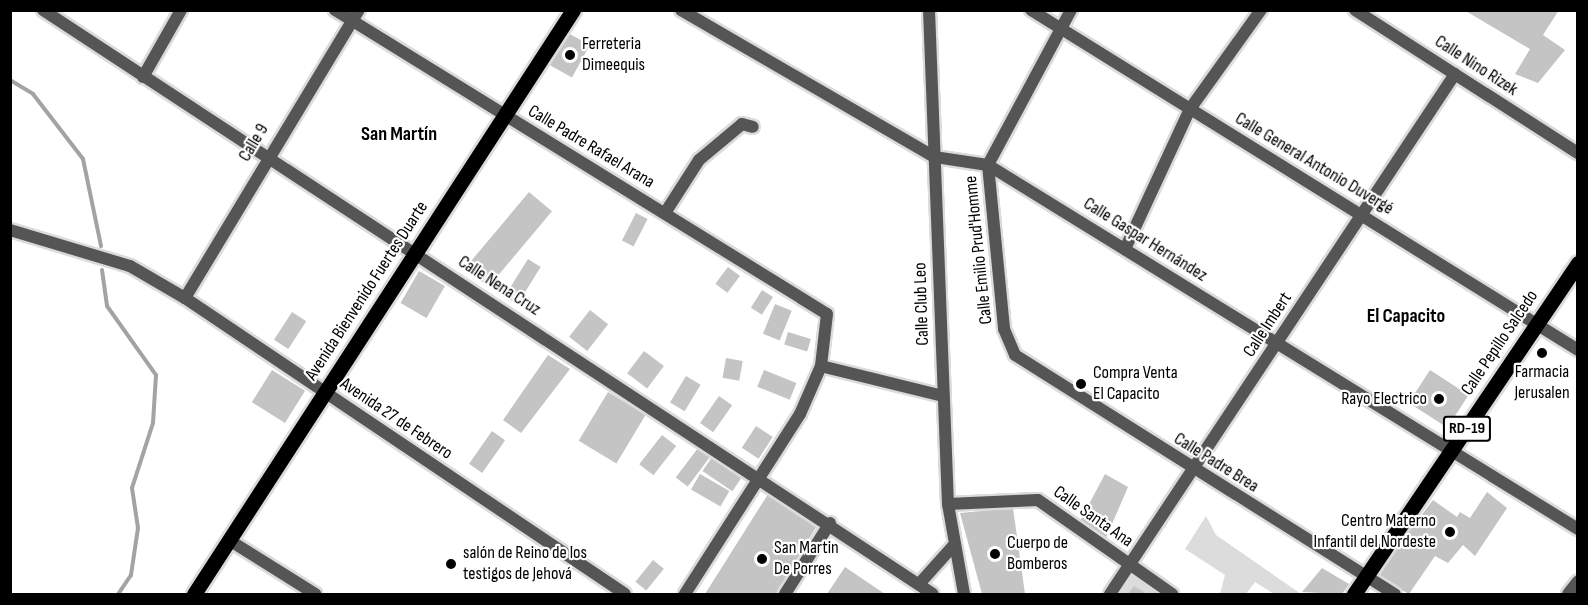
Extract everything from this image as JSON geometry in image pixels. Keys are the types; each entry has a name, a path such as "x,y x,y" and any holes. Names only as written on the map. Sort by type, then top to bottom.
{"main road":[{"name":"Avenida Bienvenido Fuertes Duarte","path":"194,594 573,10"},
{"name":"Calle Pepillo Salcedo","path":"1354,594 1578,263"}],"street":[{"name":"Calle Nena Cruz","path":"43,10 830,523 933,594"},
{"path":"143,77 181,10"},
{"name":"Calle Padre Rafael Arana","path":"335,10 356,16 504,116 827,314 821,366"},
{"name":"Calle Gaspar Hernández","path":"681,10 935,157 988,165 1578,529"},
{"name":"Calle Club Leo","path":"929,10 948,504 964,594"},
{"name":"Calle General Antonio Duvergé","path":"1031,10 1362,213 1578,350"},
{"name":"Calle Emilio Prud'Homme","path":"1019,360 1004,329 988,165 1071,10"},
{"path":"1125,249 1190,109 1261,10"},
{"name":"Calle Nino Rizek","path":"1355,10 1578,153"},
{"name":"Calle 9","path":"184,298 266,156 356,16"},
{"name":"Calle Imbert","path":"1110,594 1455,74"},
{"path":"665,213 699,160 742,124 753,127"},
{"name":"Avenida 27 de Febrero","path":"10,230 130,266 184,298 625,594"},
{"name":"Calle Padre Brea","path":"1019,360 1193,471 1395,594"},
{"path":"685,594 758,476 800,414 821,366 943,396"},
{"name":"Calle Santa Ana","path":"948,504 1032,498 1172,594"},
{"path":"785,594 830,523"},
{"path":"229,540 315,594"},
{"path":"920,583 954,545"},
{"path":"1568,594 1578,581"}],"shaded area":[{"path":"1206,516 1216,535 1301,594 1274,594 1255,582 1246,594 1220,594 1225,575 1185,549"},
{"path":"1136,570 1167,594 1120,594"}],"building":[{"path":"1464,10 1559,10 1543,35 1565,50 1538,83 1515,74 1530,49"},
{"name":"Ferreteria Dimeequis","path":"568,33 590,45 572,77 550,65"},
{"path":"529,192 552,211 488,287 465,268"},
{"path":"636,213 648,219 634,247 622,241"},
{"path":"528,259 541,267 517,304 505,296"},
{"path":"728,267 740,276 727,293 715,284"},
{"path":"419,271 445,286 426,318 400,303"},
{"path":"762,290 773,297 762,315 751,308"},
{"path":"775,304 792,311 780,340 763,334"},
{"path":"590,310 608,324 587,351 569,337"},
{"path":"292,312 306,321 288,349 274,340"},
{"path":"788,332 811,339 807,351 784,344"},
{"path":"644,351 664,366 647,388 627,373"},
{"path":"548,355 570,369 521,433 503,420"},
{"path":"726,358 743,361 739,381 723,378"},
{"path":"272,370 305,391 285,423 252,402"},
{"path":"764,370 796,383 790,400 757,387"},
{"name":"Rayo Electrico","path":"1430,370 1469,395 1447,428 1409,403"},
{"path":"686,376 701,385 685,411 670,403"},
{"path":"608,392 646,415 616,464 579,441"},
{"path":"719,396 732,405 713,432 700,423"},
{"path":"756,426 773,437 759,459 742,448"},
{"path":"492,431 505,440 482,473 469,464"},
{"path":"662,435 676,446 653,475 639,464"},
{"path":"698,448 710,457 688,487 676,478"},
{"path":"712,457 742,477 732,491 702,471"},
{"path":"700,474 729,491 720,507 691,490"},
{"path":"1105,474 1128,487 1106,538 1079,523"},
{"name":"San Martin De Porres","path":"770,491 818,524 776,594 705,594"},
{"name":"Centro Materno Infantil del Nordeste","path":"1487,492 1507,508 1475,556 1463,545 1448,563 1435,556 1409,594 1375,576 1433,500 1457,517 1460,512 1470,518"},
{"name":"Cuerpo de Bomberos","path":"1013,508 1025,594 982,594 960,513"},
{"path":"653,560 664,569 646,591 635,582"},
{"path":"845,567 885,594 827,594"},
{"path":"1322,568 1349,584 1342,594 1302,592"},
{"path":"1134,586 1147,594 1128,594"}],"waterway":[{"path":"10,80 33,94 83,159 101,246"},
{"path":"102,270 107,306 156,375 153,423 132,488 138,528 131,575 118,594"}],"place":[{"name":"Ferreteria Dimeequis","path":"570,55"},
{"name":"Farmacia Jerusalen","path":"1542,353"},
{"name":"Compra Venta El Capacito","path":"1081,384"},
{"name":"Rayo Electrico","path":"1439,399"},
{"name":"Centro Materno Infantil del Nordeste","path":"1450,532"},
{"name":"Cuerpo de Bomberos","path":"995,554"},
{"name":"San Martin De Porres","path":"762,559"},
{"name":"salón de Reino de los testigos de Jehová","path":"451,564"}],"district":[{"name":"San Martín","path":"399,134"},
{"name":"El Capacito","path":"1406,316"}]}
